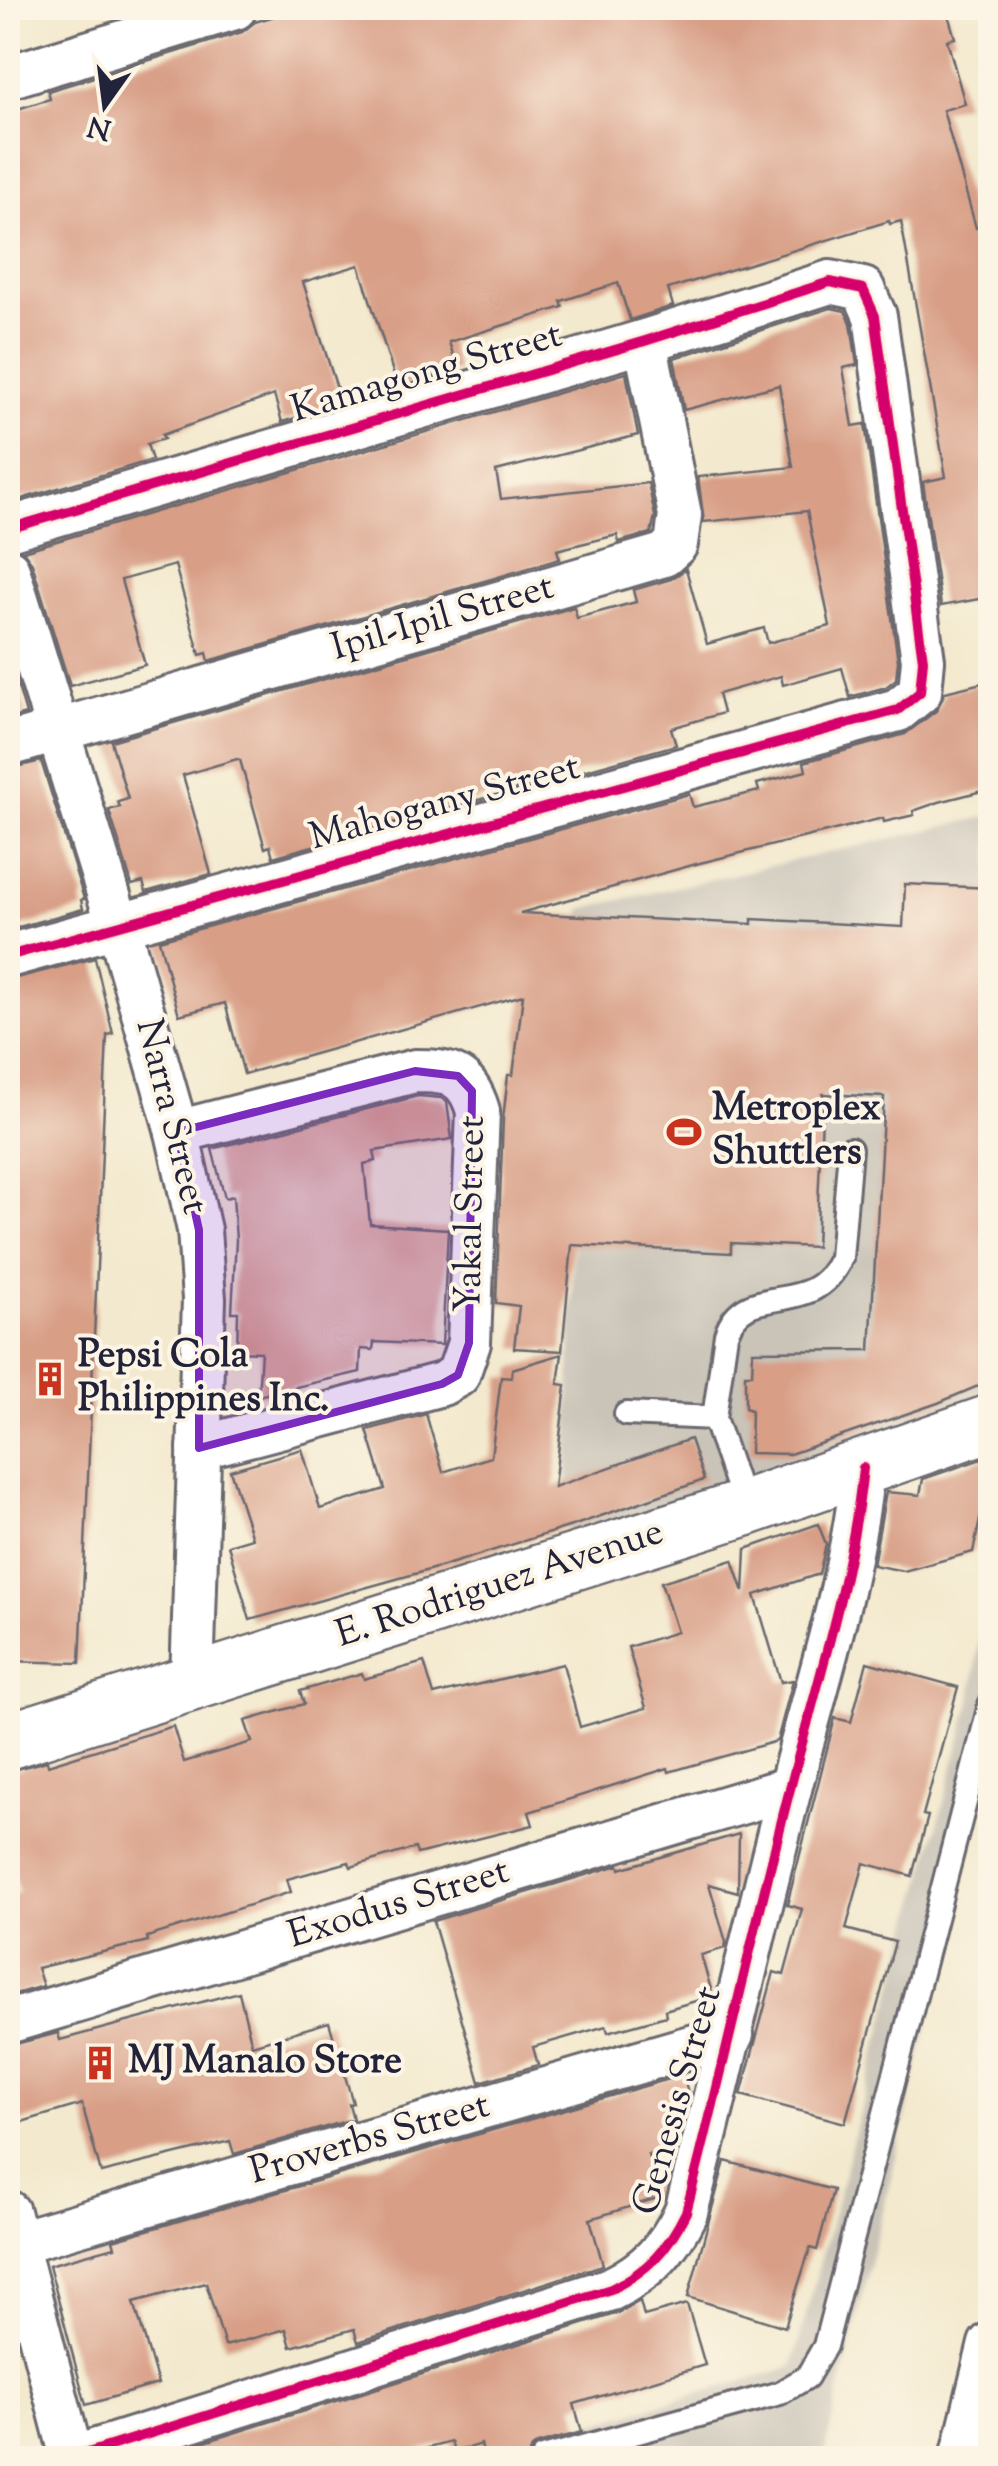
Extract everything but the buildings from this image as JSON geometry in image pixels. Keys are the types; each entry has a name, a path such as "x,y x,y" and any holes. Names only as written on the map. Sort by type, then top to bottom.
{"street":[{"path":"8,76 235,8"},
{"name":"Kamagong Street","path":"8,528 645,342 830,282 863,288 875,316 924,660 920,692 898,710"},
{"name":"Ipil-Ipil Street","path":"8,745 664,555 676,544 680,516 645,342"},
{"name":"Narra Street","path":"8,570 118,925 177,1132 204,1264 192,1682"},
{"name":"Mahogany Street","path":"8,956 898,710"},
{"name":"Yakal Street","path":"177,1132 415,1070 438,1070 458,1076 472,1091 478,1111 469,1343 458,1375 442,1384 198,1448"},
{"name":"E. Rodriguez Avenue","path":"8,1742 745,1508 990,1423"},
{"name":"Genesis Street","path":"72,2458 611,2289 636,2278 658,2259 686,2212 732,2035 790,1788 851,1560 863,1468"},
{"name":"Exodus Street","path":"8,2022 790,1788"},
{"name":"Proverbs Street","path":"10,2233 732,2035"},
{"path":"10,2233 72,2458"},
{"path":"962,2458 990,2344"}],"lane":[{"path":"745,1508 714,1418 726,1334 737,1314 756,1303 814,1292 834,1272 841,1258 850,1149"},
{"path":"626,1414 714,1418"},
{"path":"543,2458 780,2393 808,2376 825,2346 990,1705"}],"highlighted area":[{"path":"415,1071 458,1076 472,1091 469,1343 458,1375 442,1384 199,1448 199,1230 177,1132"}],"shaded area":[{"path":"990,816 990,1394 738,1487 566,1540 581,909"},
{"path":"990,1561 990,1767 823,2458 470,2458 792,2367 971,1701"}],"cycle path":[{"path":"8,529 645,341 830,282 863,289 875,316 923,660 920,692 898,710 8,956"},
{"path":"72,2458 611,2289 636,2275 664,2248 686,2212 700,2159 777,1838 843,1588 863,1468"}],"place":[{"name":"Metroplex Shuttlers","path":"684,1132"},
{"name":"Pepsi Cola Philippines Inc.","path":"50,1379"},
{"name":"MJ Manalo Store","path":"100,2063"}]}
